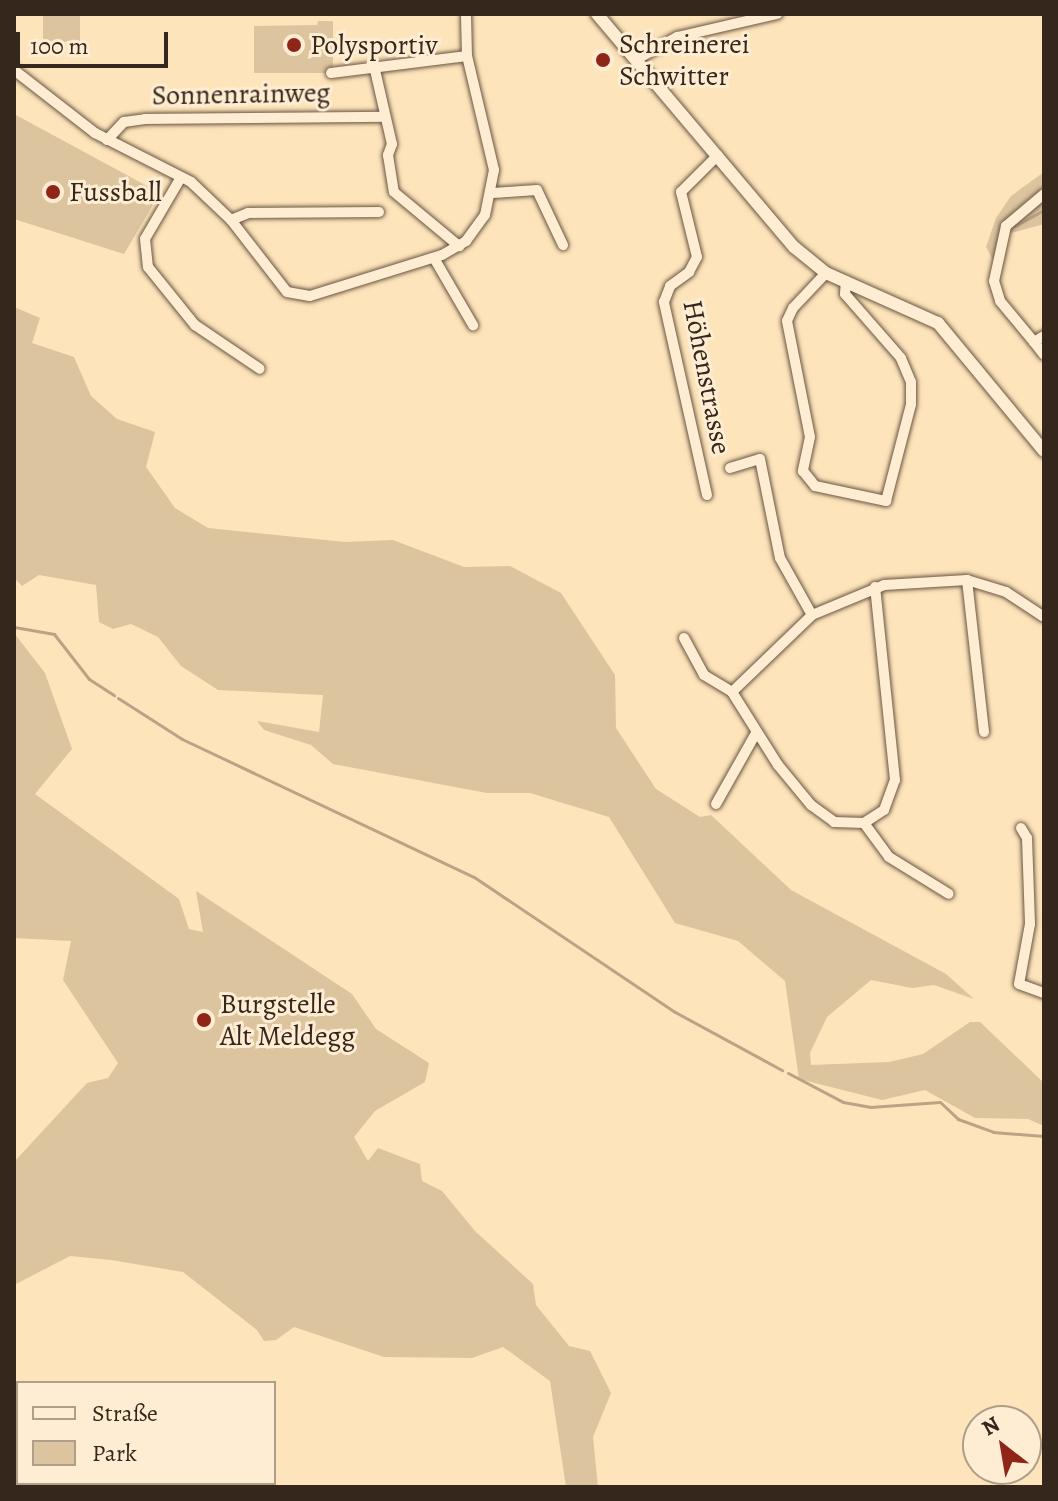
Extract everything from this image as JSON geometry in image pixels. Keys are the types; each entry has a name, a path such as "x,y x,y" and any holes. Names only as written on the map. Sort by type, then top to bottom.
{"street":[{"path":"14,70 107,140 171,169 180,179 191,182 231,220 277,282 302,296 326,294 434,258 459,246 478,226 493,193 492,161 467,56 466,14"},
{"path":"597,14 794,247 826,273 938,323 1044,451"},
{"path":"637,59 677,37 777,14"},
{"path":"331,73 375,70 467,56"},
{"path":"375,70 392,144 388,155 394,192 459,246"},
{"name":"Sonnenrainweg","path":"107,140 124,122 145,119 385,117"},
{"name":"Höhenstrasse","path":"707,495 664,302 666,291 689,272 697,257 681,192 718,155"},
{"path":"180,179 145,239 148,267 195,325 260,369"},
{"path":"493,193 537,190 563,245"},
{"path":"1044,194 1006,226 994,281 1000,301 1039,339 1044,355"},
{"path":"231,220 248,213 379,212"},
{"path":"434,258 473,325"},
{"path":"826,273 793,308 787,321 810,437 803,471 815,486 886,501 911,404 911,382 901,358 844,291 846,281"},
{"path":"730,468 760,459 780,558 812,615"},
{"path":"732,692 812,615 875,587 921,579 967,580 1006,592 1044,617"},
{"path":"967,580 984,732"},
{"path":"684,638 704,675 732,692 756,733 821,814 846,825 864,823 884,810 895,780 875,587"},
{"path":"716,804 756,733"},
{"path":"864,823 889,857 949,894"},
{"path":"1021,828 1027,838 1030,924 1019,984 1044,993"}],"green space":[{"path":"43,14 80,14 80,42 43,42"},
{"name":"Polysportiv","path":"318,21 333,21 333,73 254,73 254,26 317,25"},
{"name":"Fussball","path":"14,114 160,193 124,254 14,219"},
{"path":"1044,172 1044,224 1000,236 993,260 986,247 996,218 1011,196"},
{"path":"14,307 40,318 32,343 74,357 91,396 117,419 155,432 146,467 175,508 208,528 345,542 393,540 464,567 510,566 561,593 615,675 616,728 656,789 700,817 711,815 791,890 946,974 974,999 934,985 912,988 871,980 827,1017 810,1053 811,1065 889,1062 923,1054 970,1022 980,1022 1044,1083 1044,1126 1028,1119 975,1118 925,1090 882,1100 799,1079 785,981 738,941 675,923 609,817 530,793 487,793 333,764 311,745 264,730 257,721 319,732 323,695 218,690 181,666 158,637 131,624 113,629 99,622 96,585 39,575 22,586 14,578"},
{"path":"14,633 45,673 72,749 35,794 179,899 189,929 203,932 196,891 352,994 376,1029 429,1063 425,1082 375,1111 354,1137 368,1161 378,1148 420,1164 422,1181 442,1191 475,1231 533,1284 536,1305 569,1346 590,1351 611,1393 593,1437 598,1487 566,1487 550,1381 503,1347 472,1358 384,1357 294,1327 276,1340 264,1341 257,1330 183,1272 111,1260 70,1256 14,1285 14,1162 87,1083 108,1078 118,1063 63,980 71,941 14,938"}],"waterway":[{"path":"1015,226 1044,210"},
{"path":"14,627 54,634 89,679 114,695"},
{"path":"118,698 182,739 474,877 675,1012 782,1070"},
{"path":"788,1073 843,1102 870,1107 940,1102 958,1119 993,1132 1044,1136"}],"place":[{"name":"Polysportiv","path":"294,45"},
{"name":"Schreinerei Schwitter","path":"603,60"},
{"name":"Fussball","path":"53,192"},
{"name":"Burgstelle Alt Meldegg","path":"204,1020"}]}
